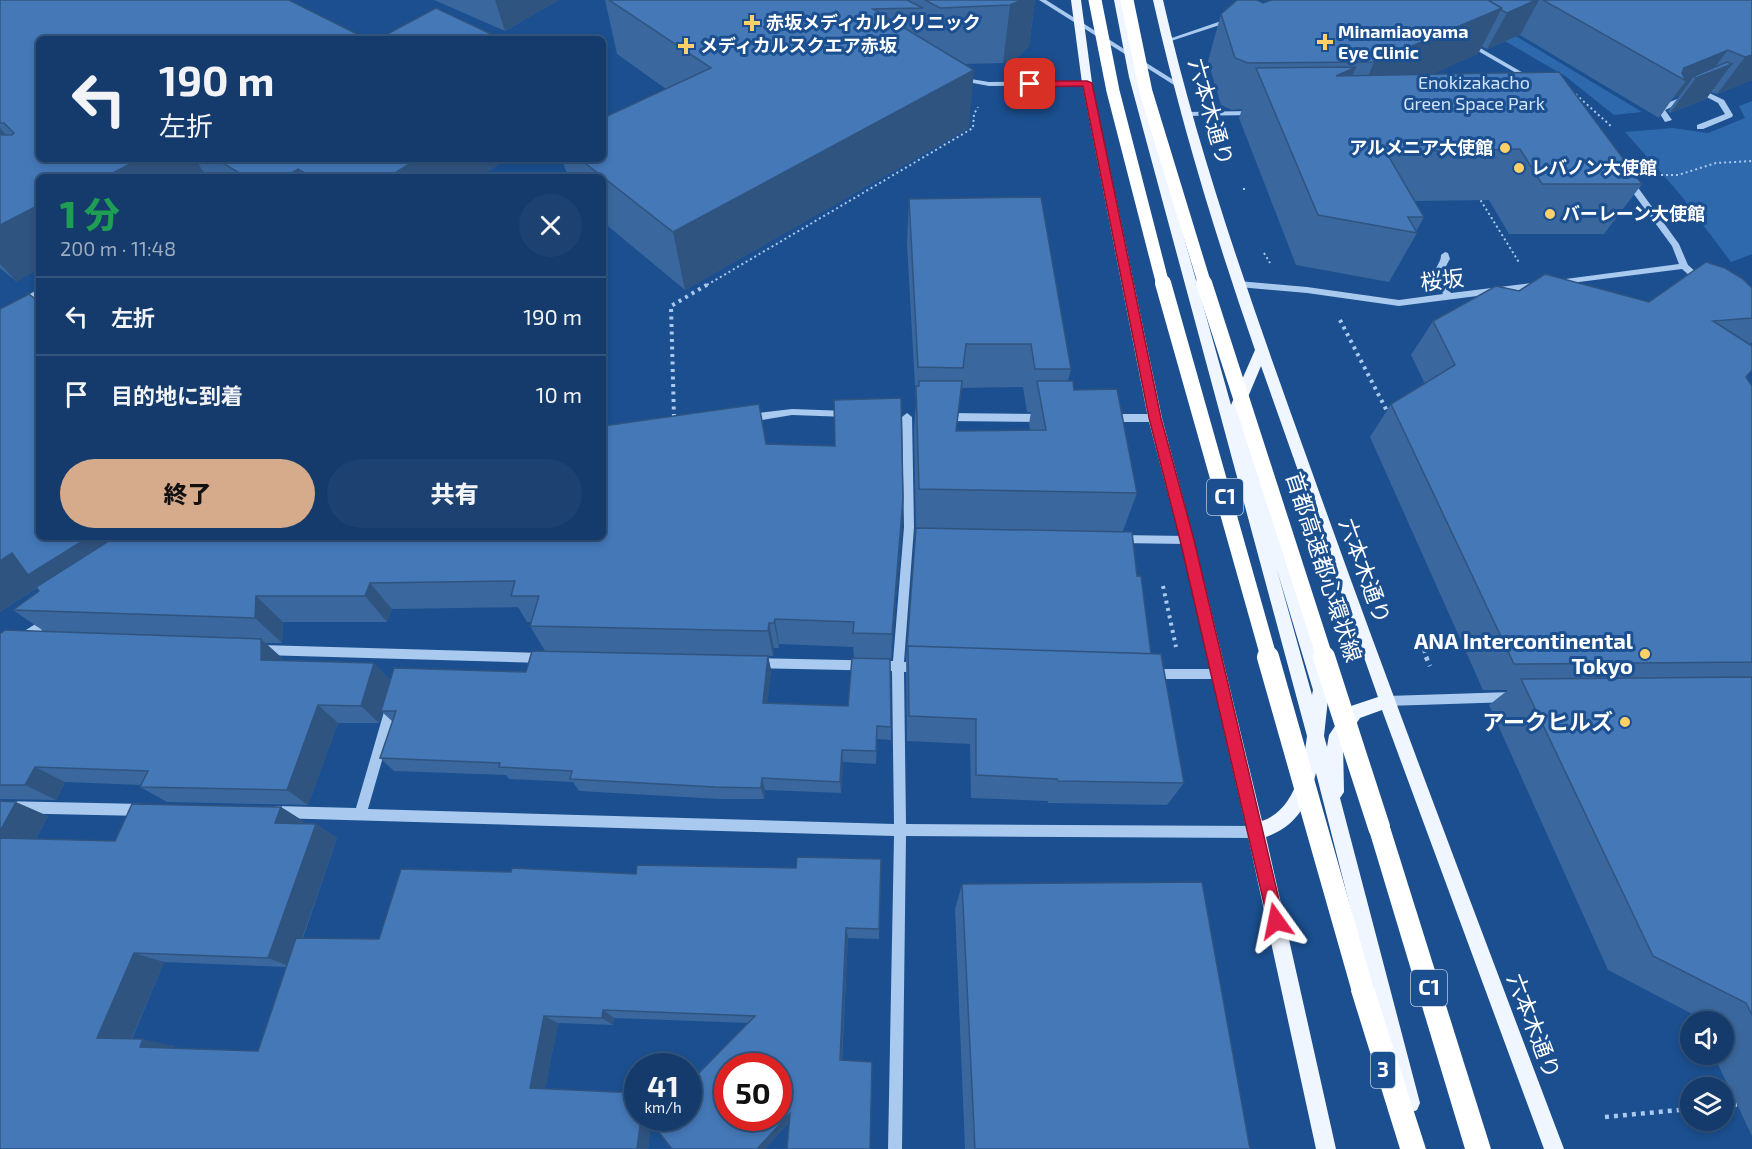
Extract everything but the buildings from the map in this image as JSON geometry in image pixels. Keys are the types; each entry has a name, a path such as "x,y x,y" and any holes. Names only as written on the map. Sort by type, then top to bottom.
{"highway":[{"name":"C1","path":"1095,0 1113,91 1158,266 1363,991 1413,1149"},
{"name":"首都高速都心環状線","path":"1127,0 1146,92 1197,261 1379,827 1478,1149"},
{"path":"1379,827 1466,1149"},
{"name":"3","path":"1363,991 1403,1149"}],"main road":[{"path":"1076,0 1087,83 1155,418 1187,540 1256,832 1326,1149"},
{"path":"1119,0 1129,56 1316,738 1422,1149"},
{"name":"六本木通り","path":"1158,0 1176,84 1239,284 1387,701 1554,1149"},
{"path":"1256,832 1280,822 1298,802 1316,738 1321,690 1236,409 1262,349"},
{"path":"1335,816 1335,741 1354,712 1387,701"}],"street":[{"path":"1042,0 1078,25 1176,84"},
{"path":"1166,41 1242,15"},
{"path":"1461,39 1537,84"},
{"path":"953,77 988,84 1087,83"},
{"path":"1668,120 1661,109 1701,91 1721,102 1729,115 1700,127"},
{"path":"1185,114 1258,113"},
{"path":"1623,173 1676,246 1684,266 1709,288"},
{"path":"1445,255 1446,259 1438,269 1438,278 1449,297"},
{"name":"桜坂","path":"1239,284 1307,290 1399,303 1684,266"},
{"path":"0,314 36,294"},
{"path":"733,420 792,412 861,415"},
{"path":"895,1149 900,830 898,666 914,535 907,417"},
{"path":"930,417 1059,418"},
{"path":"1094,418 1155,418"},
{"path":"1105,539 1187,540"},
{"path":"0,652 57,615"},
{"path":"18,641 41,642"},
{"path":"254,650 405,661 551,658"},
{"path":"742,663 933,667"},
{"path":"1136,674 1219,674"},
{"path":"360,814 397,689"},
{"path":"1387,701 1529,697"},
{"path":"0,807 156,810"},
{"path":"264,812 900,830 1256,832"}],"path":[{"path":"674,417 671,306 973,128 974,116 980,104"},
{"path":"968,112 974,116"},
{"path":"966,119 974,116"},
{"path":"1655,175 1678,175 1716,163 1752,161"},
{"path":"1474,188 1522,268"},
{"path":"1339,319 1390,416"},
{"path":"1163,586 1176,648"},
{"path":"1424,650 1430,666"},
{"path":"1734,1105 1752,1103"},
{"path":"1605,1117 1680,1110"}],"shaded area":[{"path":"1434,0 1456,0 1642,112 1614,115 1565,76"},
{"path":"1752,101 1752,254 1731,262 1679,193 1625,132 1673,128 1708,133 1745,118 1739,106"}],"place":[{"name":"赤坂メディカルクリニック","path":"752,23"},
{"name":"Minamiaoyama Eye Clinic","path":"1325,42"},
{"name":"メディカルスクエア赤坂","path":"686,46"},
{"name":"アルメニア大使館","path":"1505,148"},
{"name":"レバノン大使館","path":"1519,168"},
{"name":"バーレーン大使館","path":"1550,214"},
{"name":"ANA Intercontinental Tokyo","path":"1645,654"},
{"name":"アークヒルズ","path":"1625,722"}],"route":[{"path":"1030,84 1087,83 1155,418 1187,540 1276,921"}],"park label":[{"name":"Enokizakacho Green Space Park","path":"1474,94"}]}
